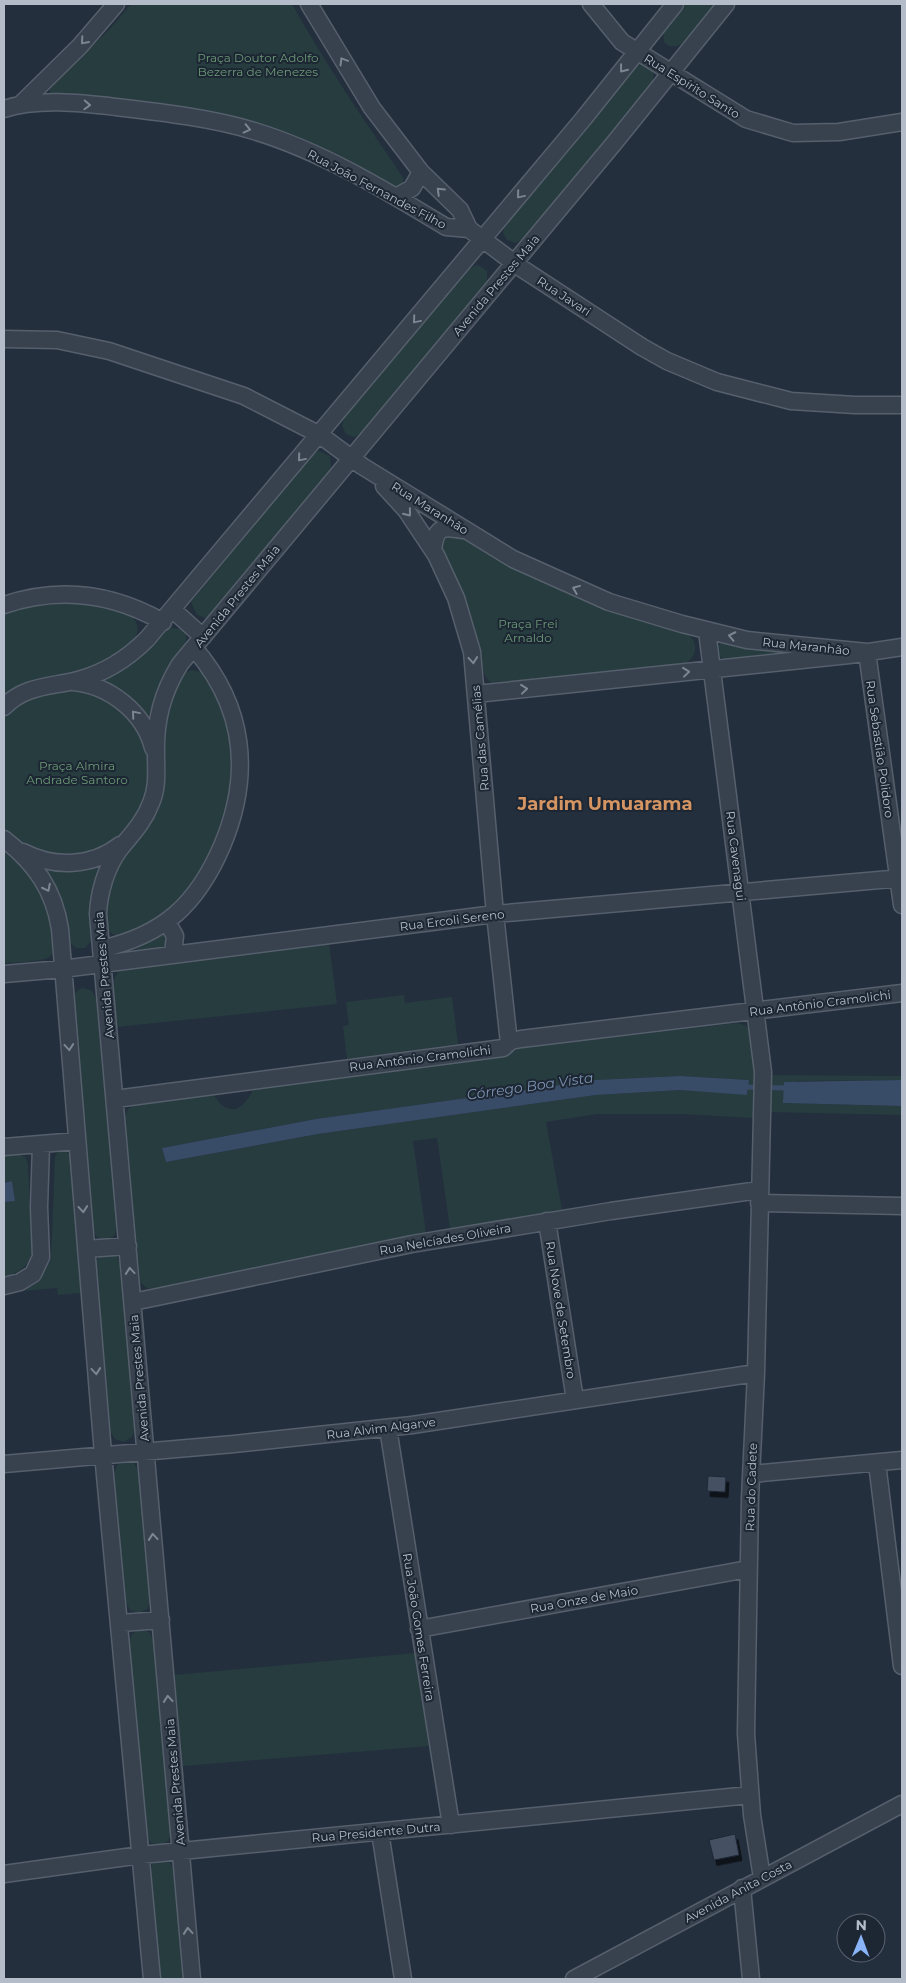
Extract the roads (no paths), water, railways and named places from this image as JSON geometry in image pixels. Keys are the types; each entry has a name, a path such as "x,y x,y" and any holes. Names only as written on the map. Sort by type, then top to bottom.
{"street":[{"name":"Rua João Fernandes Filho","path":"20,104 43,84 116,4"},
{"name":"Rua Javari","path":"309,4 372,108 421,172 460,210 469,229 514,263 642,347 676,365 717,382 791,401 855,405 902,405"},
{"name":"Rua Espírito Santo","path":"591,4 622,42 746,119 793,133 839,132 902,122"},
{"path":"4,707 32,688 78,680 109,668 138,648 168,616 320,435 675,4"},
{"name":"Avenida Prestes Maia","path":"192,1979 98,914 100,895 109,867 146,815 152,802 157,772 156,736 164,694 180,664 356,461 514,263 726,4"},
{"path":"43,84 39,89 39,96 50,104"},
{"name":"Rua João Fernandes Filho","path":"4,109 20,104 94,105 171,114 253,130 324,158 446,227 469,229"},
{"path":"396,197 412,188 421,172"},
{"name":"Rua Maranhão","path":"4,339 57,340 109,351 227,390 270,407 320,435 356,461 513,559 574,588 645,614 707,631 786,645 867,652"},
{"name":"Rua das Camélias","path":"356,461 406,510 433,550 447,576 464,620 472,652 495,914 509,1042"},
{"path":"433,550 435,537 440,530 448,527 464,530"},
{"path":"4,605 41,595 83,594 125,603 168,616 198,643 229,704 240,746 240,788 229,828 207,878 185,907 167,922 102,956"},
{"name":"Rua Cavenagui","path":"707,631 756,1011 762,1088"},
{"name":"Rua Maranhão","path":"476,694 712,670 902,647"},
{"name":"Rua Sebastião Polidoro","path":"867,652 900,878 902,905"},
{"path":"64,682 97,688 117,697 128,706 146,730 156,757"},
{"path":"4,839 19,850 39,874 54,903 60,930 103,1454 121,1623 152,1979"},
{"path":"19,850 44,860 74,863 103,855 128,839"},
{"name":"Rua Ercoli Sereno","path":"4,974 62,969 102,956 173,954 495,914 900,878"},
{"path":"167,922 176,936 173,954"},
{"name":"Rua Antônio Cramolichi","path":"115,1098 503,1048 509,1042 520,1039 902,993"},
{"name":"Rua do Cadete","path":"762,1088 756,1373 748,1570 746,1734 750,1795 762,1878"},
{"path":"4,1147 77,1141"},
{"path":"4,1286 20,1282 33,1274 41,1257 39,1207 41,1144"},
{"name":"Rua Nelcíades Oliveira","path":"133,1302 412,1244 547,1221 759,1196 902,1206"},
{"name":"Rua Nove de Setembro","path":"547,1221 575,1400"},
{"path":"86,1249 128,1246"},
{"name":"Rua Alvim Algarve","path":"4,1464 103,1454 146,1453 388,1428 756,1373"},
{"name":"Rua João Gomes Ferreira","path":"388,1428 451,1825"},
{"path":"752,1474 902,1460"},
{"path":"877,1463 902,1666"},
{"name":"Rua Onze de Maio","path":"420,1629 748,1570"},
{"path":"121,1623 161,1620"},
{"name":"Rua Presidente Dutra","path":"4,1874 141,1854 750,1795"},
{"name":"Avenida Anita Costa","path":"574,1979 902,1804"},
{"path":"380,1832 402,1979"},
{"path":"742,1888 751,1979"}],"water":[{"path":"680,1076 749,1080 747,1095 680,1090 596,1095 318,1134 166,1162 162,1148 316,1119 595,1080"},
{"path":"902,1080 902,1106 783,1103 784,1082"},
{"path":"12,1181 15,1201 4,1202 4,1183"}],"waterway":[{"name":"Córrego Boa Vista","path":"743,1087 789,1088"}],"district":[{"name":"Jardim Umuarama","path":"605,804"}],"park label":[{"name":"Praça Doutor Adolfo Bezerra de Menezes","path":"258,64"},
{"name":"Praça Frei Arnaldo","path":"528,630"},
{"name":"Praça Almira Andrade Santoro","path":"77,772"}]}
